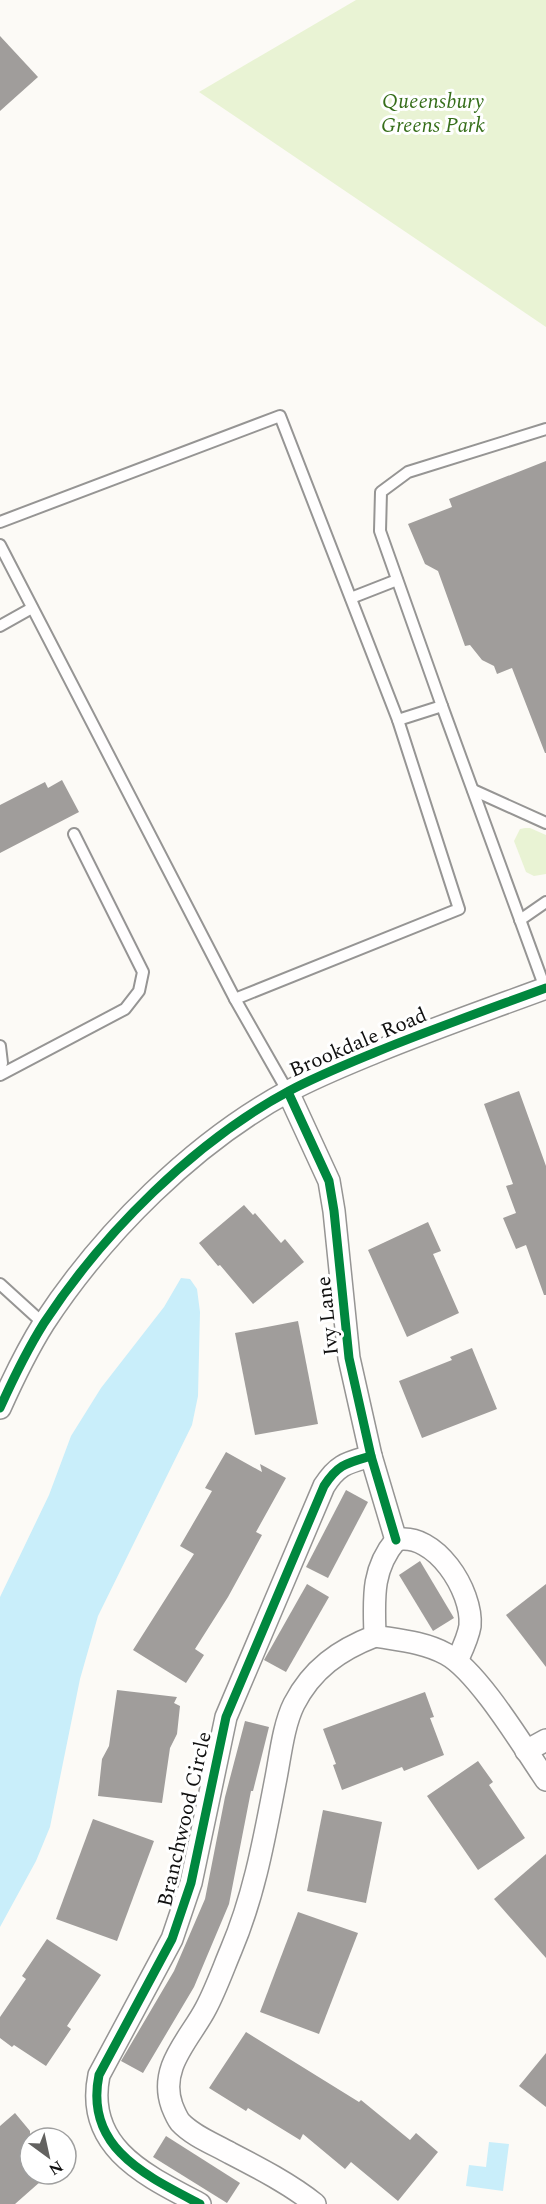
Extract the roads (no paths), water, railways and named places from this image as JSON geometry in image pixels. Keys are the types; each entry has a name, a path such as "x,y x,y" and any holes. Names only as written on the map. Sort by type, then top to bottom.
{"street":[{"name":"Brookdale Road","path":"0,1408 14,1376 44,1324 88,1263 129,1217 170,1177 231,1128 288,1092 326,1073 414,1037 546,989"},
{"name":"Ivy Lane","path":"288,1092 329,1181 349,1358 371,1456 396,1540"},
{"name":"Branchwood Circle","path":"200,2204 141,2171 122,2156 109,2140 97,2108 96,2091 99,2075 161,1960 179,1919 191,1883 226,1716 324,1486 333,1472 343,1464 371,1456"},
{"path":"375,1636 376,1580 386,1553 396,1540 406,1538 424,1545 451,1568 465,1593 470,1626 457,1661"},
{"path":"315,2204 259,2168 194,2134 179,2121 168,2091 174,2059 207,2007 244,1917 258,1870 292,1707 316,1671 334,1656 354,1644 375,1636 432,1648 457,1661 482,1690 546,1780"},
{"path":"526,1751 546,1740"}],"lane":[{"path":"0,522 280,416 398,720 459,909 235,999"},
{"path":"546,429 408,472 381,492 380,531 546,989"},
{"path":"0,545 235,999 288,1092"},
{"path":"351,598 398,580"},
{"path":"0,626 32,608"},
{"path":"398,720 442,706"},
{"path":"473,790 546,823"},
{"path":"0,1075 125,1009 139,991 142,972 74,834"},
{"path":"520,920 546,902"},
{"path":"0,1046 2,1064 0,1069"},
{"path":"0,1284 44,1324"}],"water":[{"path":"181,1278 190,1279 197,1289 200,1312 198,1396 192,1425 98,1616 80,1679 50,1827 36,1861 0,1927 0,1597 49,1495 71,1436 101,1388 164,1307"},
{"path":"489,2142 509,2144 503,2191 466,2186 469,2165 486,2167"}],"park label":[{"name":"Queensbury Greens Park","path":"433,113"}]}
